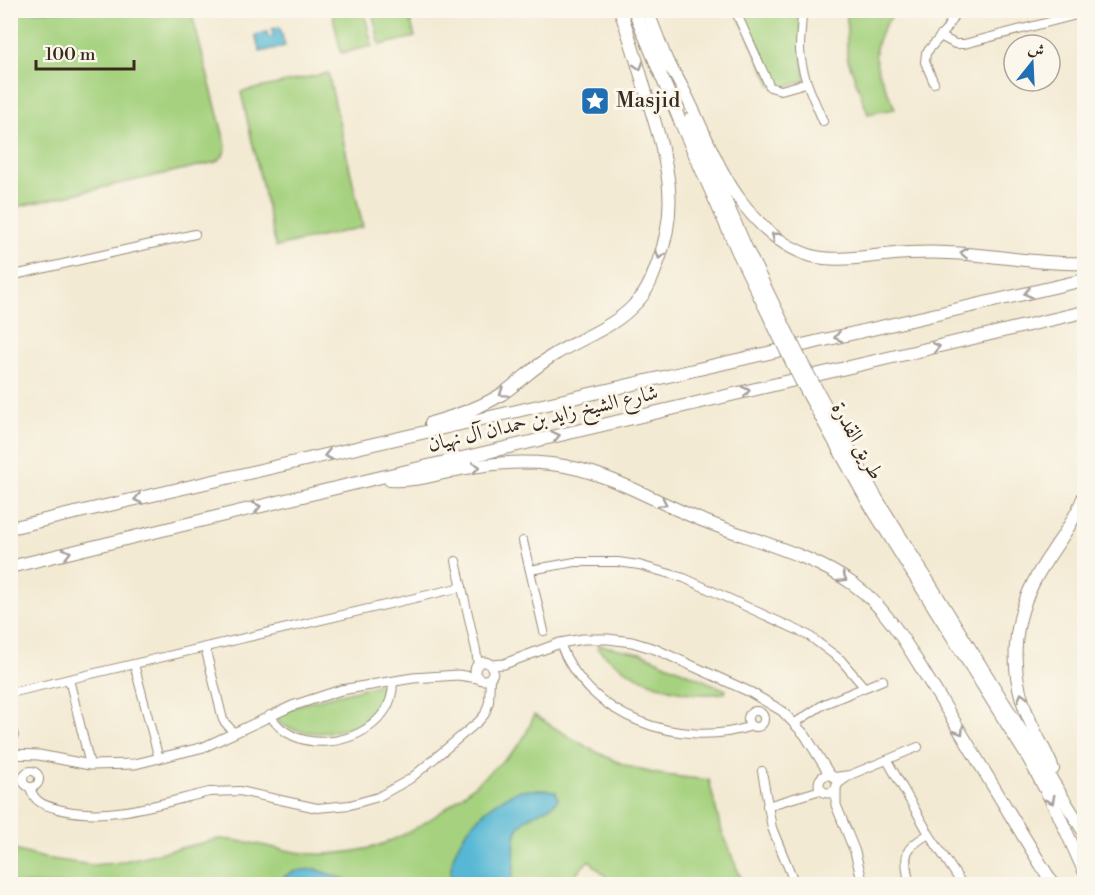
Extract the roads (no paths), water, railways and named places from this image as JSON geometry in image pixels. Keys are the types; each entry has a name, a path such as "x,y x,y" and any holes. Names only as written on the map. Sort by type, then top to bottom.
{"main road":[{"path":"385,441 409,430 473,410 488,402 511,388 549,358 614,323 638,302 648,286 669,227 671,204 668,174 656,124 620,10"},
{"name":"طريق القدرة","path":"634,10 684,131 742,250 871,498 1029,759 1058,813 1084,871"},
{"name":"طريق القدرة","path":"647,10 742,250"},
{"path":"666,60 683,87 736,194 762,225 796,250 832,259 911,253 949,253 1044,263 1084,264"},
{"name":"شارع الشيخ زايد بن حمدان آل نهيان","path":"10,528 1084,280"},
{"name":"شارع الشيخ زايد بن حمدان آل نهيان","path":"10,567 377,478 1084,312"},
{"path":"377,478 412,479 468,468 512,463 552,464 582,470 623,483 689,515 782,549 845,579 876,604 894,627 1053,885"},
{"path":"1059,790 1049,759 1031,724 1022,700 1014,649 1018,624 1031,587 1070,527 1084,496"},
{"name":"طريق القدرة","path":"871,498 1084,832"}],"street":[{"path":"735,10 770,87 779,90 806,83"},
{"path":"802,10 800,48 806,83 823,121"},
{"path":"934,83 925,57 957,10"},
{"path":"940,36 955,44 969,44 1084,13"},
{"path":"10,276 195,234"},
{"path":"523,541 544,631"},
{"path":"30,787 34,797 42,805 92,814 117,812 209,792 224,791 254,793 317,808 350,806 378,797 400,786 473,727 488,708 489,688 477,650 456,561"},
{"path":"530,570 575,562 607,562 639,565 684,578 808,635 841,660 864,687"},
{"path":"10,693 462,587"},
{"path":"10,754 39,755 90,765 120,766 159,759 204,747 270,716 341,690 393,681 484,671 560,643 583,639 632,642 655,649 767,700 795,723 809,741 819,760 855,852 863,885"},
{"path":"560,643 569,662 586,686 609,704 639,720 670,731 698,734 725,733 752,726"},
{"path":"205,647 223,720 234,733"},
{"path":"134,664 159,759"},
{"path":"69,680 90,765"},
{"path":"270,716 277,726 294,737 318,742 347,738 365,729 380,717 389,704 393,681"},
{"path":"795,723 824,704 883,681"},
{"path":"10,723 14,736"},
{"path":"767,806 809,792 918,747"},
{"path":"887,760 929,834 962,885"},
{"path":"762,771 772,828 795,885"},
{"path":"909,885 906,856 908,850 929,834"}],"water":[{"path":"280,27 285,46 260,52 255,35 267,32 268,37 273,36 272,29"},
{"path":"521,790 548,790 556,792 558,799 549,807 524,821 516,832 514,868 510,884 451,884 451,868 455,854 470,826 494,805"},
{"path":"315,869 359,884 278,884 290,873"}],"place":[{"name":"Masjid","path":"595,101"}]}
